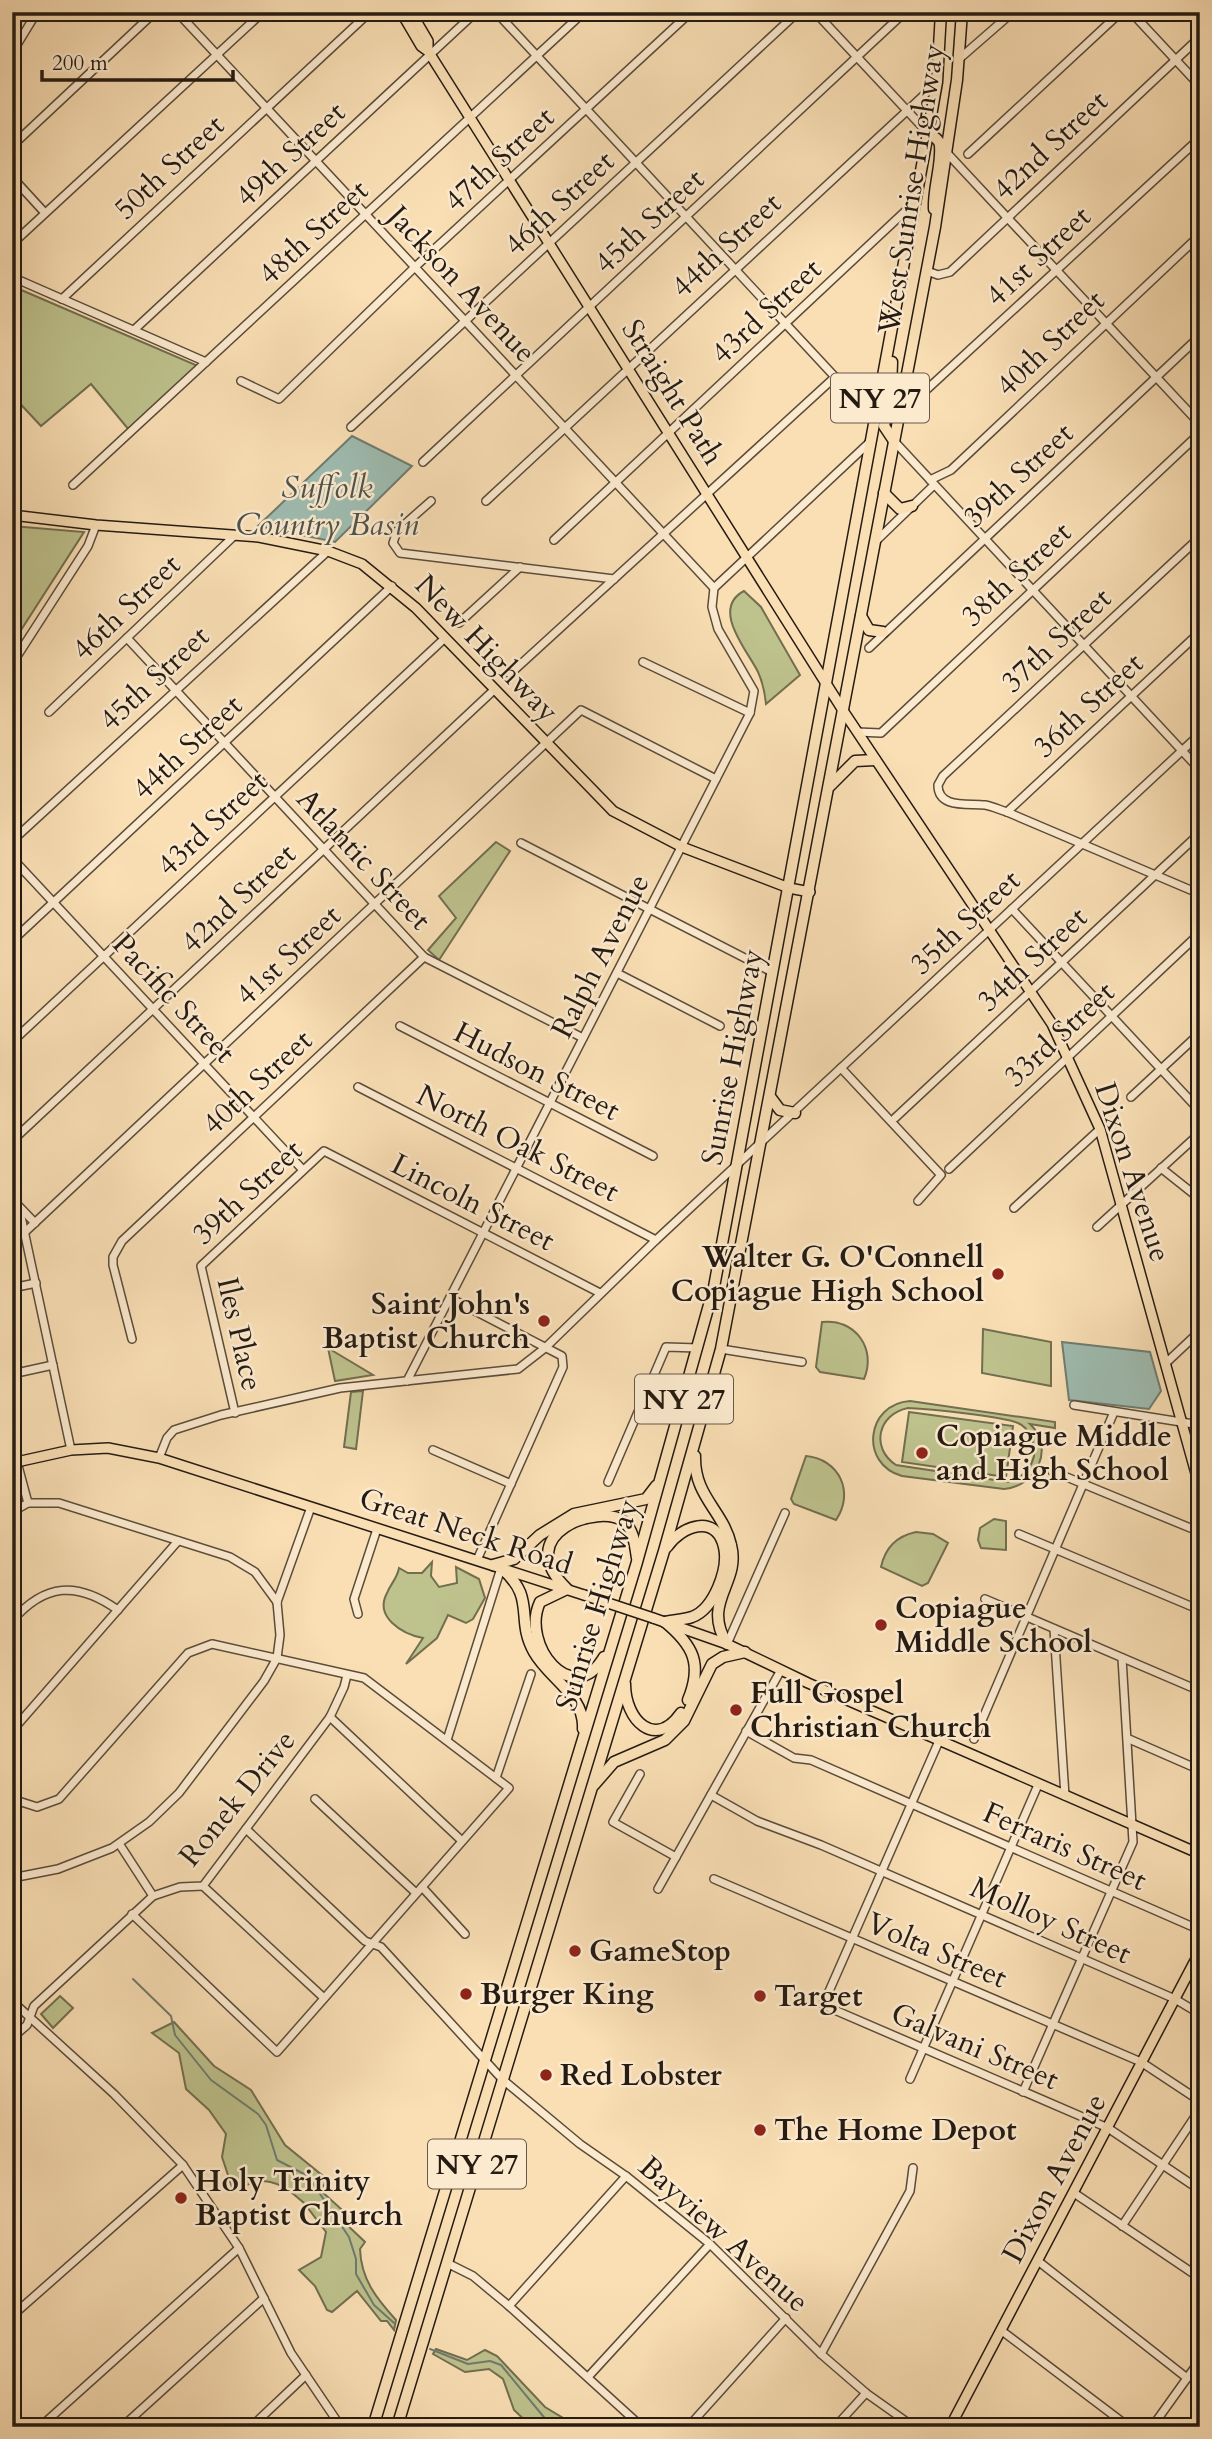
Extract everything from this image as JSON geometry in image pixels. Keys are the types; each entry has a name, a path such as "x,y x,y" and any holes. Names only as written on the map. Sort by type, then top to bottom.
{"highway":[{"name":"West Sunrise Highway","path":"808,782 893,333 937,82 941,12"},
{"name":"West Sunrise Highway","path":"830,786 935,227 959,59 962,12"},
{"path":"928,133 937,139 940,146 933,190 935,227"},
{"path":"893,333 891,389 884,426 894,441"},
{"path":"884,493 900,509 912,506"},
{"path":"861,615 869,630 883,632"},
{"path":"830,786 855,761 876,760"},
{"name":"Sunrise Highway","path":"373,2427 637,1562 699,1348 736,1169 808,782"},
{"name":"Sunrise Highway","path":"397,2427 664,1551 721,1349 830,786"},
{"path":"771,1097 780,1110 795,1113"},
{"path":"695,1444 695,1474 700,1491 731,1546 732,1563 716,1619 727,1644"},
{"path":"582,1743 580,1708 543,1667 532,1650 522,1589 497,1567 514,1559 540,1535 574,1514 646,1499 661,1476"},
{"path":"610,1647 589,1674 576,1677 562,1673 550,1664 539,1648 535,1612 540,1602 567,1589 554,1576 546,1552 551,1538 580,1521 611,1516 622,1520 629,1528 637,1562"},
{"path":"664,1551 681,1531 693,1525 706,1526 718,1534 724,1547 724,1562 713,1596 704,1608 693,1617 665,1622"},
{"path":"625,1673 625,1698 632,1718 643,1726 656,1730 668,1726 677,1718 692,1689 695,1668 692,1649 665,1622"},
{"path":"588,1794 607,1768 665,1740 684,1721 712,1664 723,1657 745,1653"}],"main road":[{"name":"Straight Path","path":"401,12 421,46 430,52"},
{"name":"Straight Path","path":"411,12 428,41 430,52 470,118 876,760"},
{"name":"New Highway","path":"12,515 96,525 259,537 328,551 362,564 392,586 613,811 682,847 789,888 810,892"},
{"path":"876,760 988,931"},
{"name":"Dixon Avenue","path":"988,931 1030,992 1068,1056 1100,1129 1200,1488"},
{"name":"Great Neck Road","path":"15,1463 71,1450 108,1448 159,1458 567,1589 727,1644 1038,1785 1200,1854"},
{"name":"Dixon Avenue","path":"950,2427 1200,1951"}],"street":[{"path":"12,53 37,12"},
{"path":"12,146 155,12"},
{"name":"Jackson Avenue","path":"177,12 713,588"},
{"path":"12,244 263,12"},
{"name":"50th Street","path":"62,299 370,12"},
{"name":"49th Street","path":"134,330 476,12"},
{"path":"496,12 876,421"},
{"name":"48th Street","path":"74,485 584,12"},
{"name":"47th Street","path":"241,381 279,399 415,267 691,12"},
{"name":"46th Street","path":"351,427 799,12"},
{"path":"815,12 928,133"},
{"name":"45th Street","path":"423,462 905,12"},
{"path":"959,59 1013,12"},
{"path":"968,154 1121,12"},
{"path":"1131,12 1200,86"},
{"name":"42nd Street","path":"927,271 938,275 950,272 1200,37"},
{"name":"44th Street","path":"486,501 937,82"},
{"name":"41st Street","path":"904,386 916,394 923,393 1200,138"},
{"path":"947,153 1200,424"},
{"path":"12,177 46,213"},
{"name":"43rd Street","path":"554,540 916,202"},
{"name":"40th Street","path":"874,542 912,506 932,482 951,470 1200,236"},
{"path":"12,277 206,362"},
{"name":"39th Street","path":"869,648 1200,336"},
{"path":"510,674 835,377"},
{"name":"38th Street","path":"857,732 881,733 1200,433"},
{"path":"643,662 750,713 754,691 718,629 712,607 713,588 873,439"},
{"path":"894,441 1200,770"},
{"path":"431,501 397,531 393,543 400,553 614,579"},
{"path":"12,664 88,546 96,525"},
{"name":"46th Street","path":"49,712 234,536"},
{"name":"37th Street","path":"1007,812 986,805 947,801 938,791 943,776 1200,537"},
{"name":"45th Street","path":"12,841 328,551"},
{"path":"459,623 520,567"},
{"name":"44th Street","path":"12,941 392,586"},
{"name":"36th Street","path":"1007,812 1200,632"},
{"name":"Atlantic Street","path":"127,638 424,957"},
{"name":"43rd Street","path":"12,1042 444,638"},
{"name":"42nd Street","path":"12,1141 495,689"},
{"name":"41st Street","path":"25,1233 581,710 716,779"},
{"name":"Ralph Avenue","path":"407,1381 750,713"},
{"name":"35th Street","path":"159,1458 167,1438 174,1430 235,1413 340,1388 518,1369 545,1348 656,1240 736,1169 1200,734"},
{"path":"1007,812 1200,894"},
{"name":"34th Street","path":"895,1118 1200,833"},
{"path":"521,843 772,972"},
{"name":"Pacific Street","path":"12,858 303,1170"},
{"path":"1012,909 1200,1111"},
{"name":"33rd Street","path":"949,1169 1200,933"},
{"path":"424,957 583,1038"},
{"name":"40th Street","path":"132,1339 113,1265 116,1250 122,1241 424,957"},
{"path":"617,973 720,1026"},
{"name":"Hudson Street","path":"400,1026 653,1156"},
{"path":"1131,1097 1200,1033"},
{"path":"841,1068 940,1175 918,1201"},
{"name":"North Oak Street","path":"358,1087 656,1240"},
{"path":"1014,1208 1100,1129"},
{"path":"1097,1227 1200,1133"},
{"name":"39th Street","path":"201,1266 324,1150"},
{"name":"Lincoln Street","path":"324,1150 600,1293"},
{"path":"1161,1168 1200,1199"},
{"path":"12,1199 35,1223"},
{"path":"19,1207 71,1450"},
{"name":"Iles Place","path":"201,1266 235,1413"},
{"path":"12,1288 36,1283"},
{"path":"450,1298 562,1356 563,1367 477,1560"},
{"path":"1167,1362 1200,1331"},
{"path":"608,1482 666,1347 699,1348"},
{"path":"721,1349 802,1362"},
{"path":"12,1374 53,1365"},
{"path":"1074,1405 1200,1425"},
{"path":"974,1739 1114,1412"},
{"path":"433,1450 511,1484"},
{"path":"15,1463 28,1503"},
{"path":"1052,1471 1200,1532"},
{"path":"12,1512 28,1503 60,1503 178,1541 243,1564 265,1584 277,1602"},
{"path":"12,1878 58,1869 120,1845 179,1793 264,1681 276,1658 280,1635 277,1602 311,1507"},
{"path":"727,1644 785,1513"},
{"path":"358,1614 354,1599 377,1529"},
{"path":"1019,1534 1200,1610"},
{"path":"12,1731 178,1541"},
{"path":"447,1740 497,1567"},
{"path":"12,1621 35,1600 58,1590 83,1590 118,1610"},
{"path":"985,1599 1200,1691"},
{"path":"1054,1629 1065,1796"},
{"path":"12,1799 37,1807 59,1799 188,1653 212,1644 364,1678 509,1788 277,2052 132,1914 34,2006 27,2025 12,2038"},
{"path":"1023,2092 1133,1842 1122,1658"},
{"path":"658,1888 781,1670"},
{"path":"496,1778 531,1674"},
{"name":"Ronek Drive","path":"132,1914 153,1896 180,1887 203,1886 330,1717 345,1687 347,1675"},
{"path":"330,1717 462,1841"},
{"name":"Ferraris Street","path":"746,1731 794,1758 811,1760 1200,1930"},
{"path":"1129,1740 1200,1770"},
{"path":"852,1938 939,1741"},
{"path":"640,1774 613,1822 676,1857"},
{"path":"910,2079 1038,1785"},
{"name":"Molloy Street","path":"712,1795 757,1821 982,1914 1175,1999 1200,2014"},
{"path":"315,1799 465,1934"},
{"path":"246,1829 372,1944 381,1947 485,2060"},
{"path":"120,1845 153,1896"},
{"name":"Volta Street","path":"715,1879 1141,2062 1200,2101"},
{"path":"203,1886 324,1998"},
{"name":"Galvani Street","path":"852,1938 824,2005 1108,2128 1200,2190"},
{"path":"12,2001 114,2094 183,2165 239,2248 306,2375 341,2427"},
{"name":"Bayview Avenue","path":"485,2060 502,2079 580,2144 626,2176 710,2244 821,2354 866,2393 914,2427"},
{"path":"1122,2226 1200,2109"},
{"path":"12,2316 183,2165"},
{"path":"821,2354 910,2191 913,2168"},
{"path":"509,2306 626,2176"},
{"path":"1074,2193 1200,2278"},
{"path":"588,2377 710,2244"},
{"path":"40,2427 239,2248"},
{"path":"1038,2261 1187,2378"},
{"path":"447,2263 473,2276 509,2306 642,2427"},
{"path":"122,2427 264,2298"},
{"path":"688,2427 786,2318"},
{"path":"1002,2331 1129,2427"},
{"path":"1152,2427 1200,2360"},
{"path":"251,2427 306,2375"},
{"path":"835,2427 866,2393"}],"green space":[{"path":"12,286 198,366 129,430 91,384 41,426 12,395"},
{"path":"12,526 84,532 12,644"},
{"path":"744,591 761,607 800,675 766,704 760,676 740,642 731,619 730,608 734,599"},
{"path":"496,842 510,851 439,960 428,950 456,918 439,896"},
{"path":"822,1322 844,1325 860,1338 868,1357 864,1379 820,1372 816,1367"},
{"path":"983,1329 1051,1342 1051,1386 982,1373"},
{"path":"328,1348 373,1375 335,1381"},
{"path":"363,1391 356,1449 344,1447 351,1392"},
{"path":"910,1401 1055,1422 1055,1428 1030,1424 1041,1444 1039,1464 1026,1481 1016,1486 1004,1489 902,1476 888,1469 879,1460 874,1448 873,1435 877,1423 884,1412 895,1405","holes":["908,1408 981,1415 1018,1423 1026,1429 1033,1442 1033,1461 1025,1472 1008,1482 896,1465 883,1450 881,1432 890,1417"]},
{"path":"909,1412 1013,1426 1006,1477 902,1462"},
{"path":"806,1456 827,1463 840,1479 844,1488 844,1499 836,1520 794,1504 791,1499"},
{"path":"994,1519 1006,1521 1006,1550 981,1548 978,1540 980,1528"},
{"path":"916,1532 933,1534 948,1543 928,1583 922,1586 881,1567 885,1554 893,1544 903,1536"},
{"path":"432,1562 431,1576 439,1587 457,1583 456,1567 479,1579 485,1598 473,1619 466,1623 448,1615 437,1638 406,1664 423,1638 407,1633 392,1623 384,1610 384,1602 399,1568 408,1573 422,1573"},
{"path":"60,1996 73,2008 53,2028 41,2014"},
{"path":"174,2022 214,2066 251,2090 285,2145 328,2180 320,2190 350,2217 345,2223 365,2242 360,2249 363,2270 376,2296 396,2320 394,2330 387,2321 381,2321 357,2291 332,2312 327,2310 315,2286 299,2270 321,2257 326,2232 304,2203 291,2192 294,2192 264,2181 233,2190 222,2157 226,2134 209,2110 186,2089 179,2053 152,2033"},
{"path":"436,2349 467,2360 485,2350 497,2356 545,2407 578,2427 532,2427 514,2410 503,2379 489,2369 465,2372 433,2354"}],"water":[{"name":"Suffolk Country Basin","path":"352,436 412,466 335,542 258,526"},
{"path":"1062,1342 1150,1352 1161,1391 1149,1409 1069,1400"}],"waterway":[{"path":"133,1979 171,2016 175,2035 211,2080 258,2114 266,2125 277,2160 308,2176 349,2237 356,2259 356,2274 374,2305 394,2323"},
{"path":"430,2349 468,2364 490,2361 501,2365 552,2427"}],"place":[{"name":"Walter G. O'Connell Copiague High School","path":"998,1274"},
{"name":"Saint John's Baptist Church","path":"544,1321"},
{"name":"Copiague Middle and High School","path":"922,1453"},
{"name":"Copiague Middle School","path":"881,1625"},
{"name":"Full Gospel Christian Church","path":"736,1710"},
{"name":"GameStop","path":"575,1951"},
{"name":"Burger King","path":"466,1994"},
{"name":"Target","path":"760,1996"},
{"name":"Red Lobster","path":"546,2075"},
{"name":"The Home Depot","path":"760,2130"},
{"name":"Holy Trinity Baptist Church","path":"181,2198"}]}
